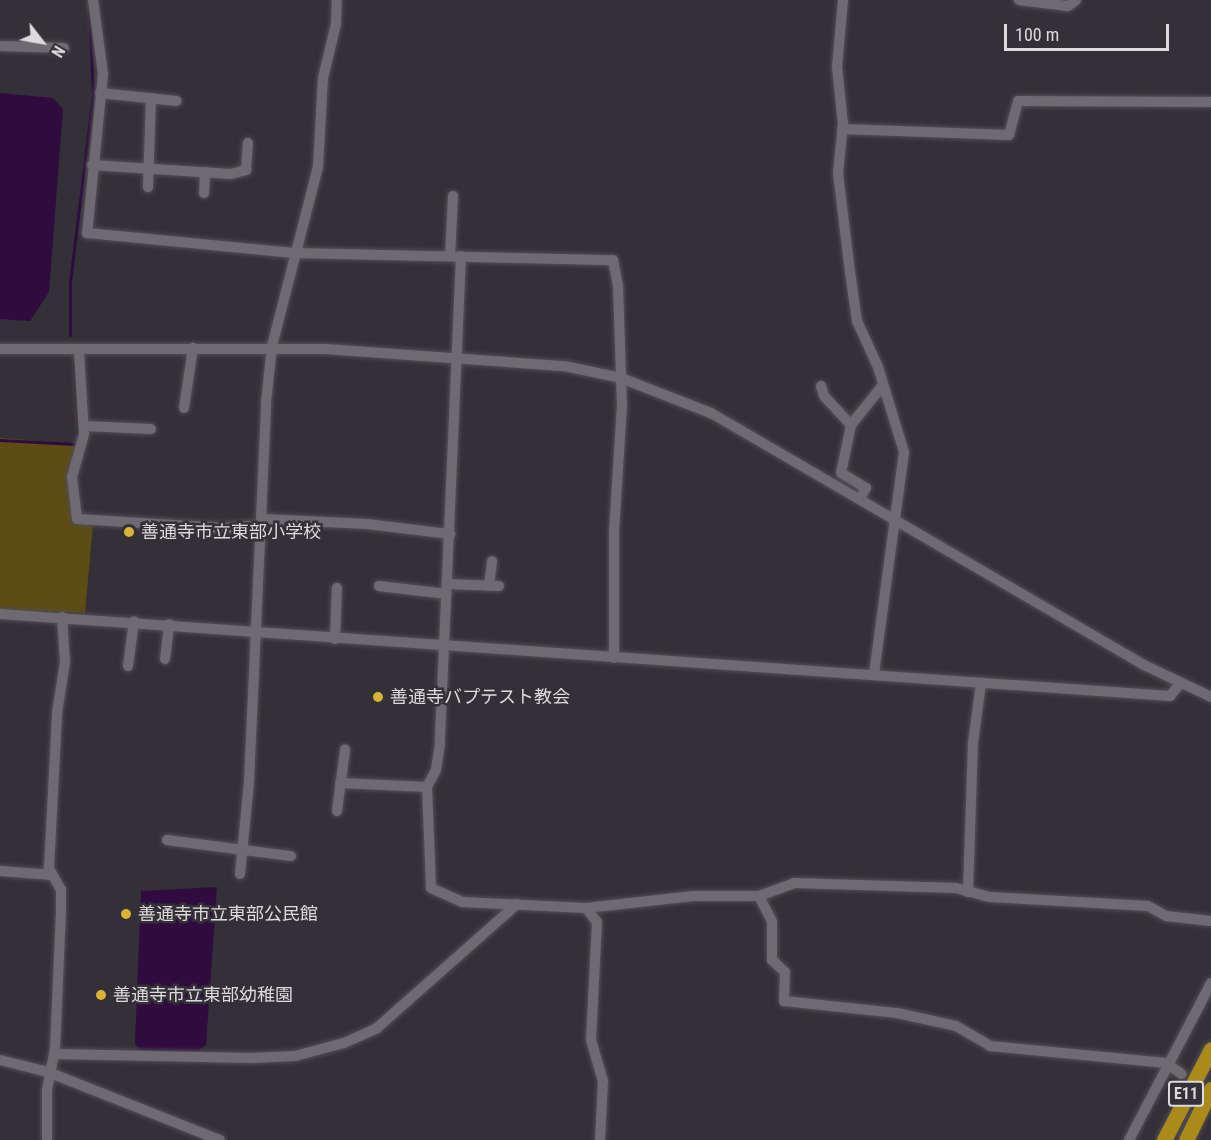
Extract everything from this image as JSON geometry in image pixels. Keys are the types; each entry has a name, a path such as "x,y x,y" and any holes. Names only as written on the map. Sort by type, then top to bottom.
{"highway":[{"name":"E11","path":"1164,1140 1211,1049"},
{"name":"E11","path":"1186,1140 1211,1089"}],"street":[{"path":"93,0 103,74 92,165 87,233 294,253 612,260 618,285 621,378 614,658"},
{"path":"240,874 262,522 263,455 272,346 294,253 318,167 323,78 336,24 337,0"},
{"path":"843,0 837,67 842,129 838,173 857,321 883,385 904,452 874,675"},
{"path":"1019,0 1068,6 1076,0"},
{"path":"0,46 64,48"},
{"path":"100,93 177,101"},
{"path":"148,187 151,98"},
{"path":"842,129 1009,135 1018,101 1211,102"},
{"path":"92,165 205,172 246,170 248,143"},
{"path":"204,193 205,172"},
{"path":"450,256 453,196"},
{"path":"461,256 440,744 436,770 427,788 431,888 462,902 586,908 693,896 759,896 794,883 956,888 990,897 1148,906 1166,916 1211,921"},
{"path":"0,349 79,351 272,346 564,366 621,378 711,413 1179,685 1211,697"},
{"path":"184,408 193,348"},
{"path":"79,351 84,426 72,477 77,519 223,528 262,522 367,524 450,534"},
{"path":"860,498 866,488 841,473 851,425 883,385"},
{"path":"821,386 824,396 851,425"},
{"path":"84,426 151,429"},
{"path":"379,586 447,589 494,586 492,561"},
{"path":"335,639 337,588"},
{"path":"0,614 134,621 445,648 1170,696 1179,685"},
{"path":"47,1140 48,1072 55,1054 61,914 61,890 49,868 57,713 64,662 62,617"},
{"path":"128,666 134,621"},
{"path":"165,659 170,624"},
{"path":"968,892 973,743 981,683"},
{"path":"337,811 345,750"},
{"path":"340,783 427,788"},
{"path":"167,840 291,856"},
{"path":"0,871 53,875"},
{"path":"759,896 772,922 772,960 784,972 784,1001 897,1013 956,1026 990,1046 1166,1063 1182,1074"},
{"path":"55,1054 251,1058 295,1056 344,1043 377,1028 516,904"},
{"path":"586,908 597,922 591,1040 603,1081 600,1140"},
{"path":"1129,1140 1166,1063 1211,983"},
{"path":"0,1060 48,1072 219,1140"}],"shaded area":[{"path":"0,93 53,98 63,109 49,292 30,321 0,319"},
{"path":"0,438 77,444 73,522 93,523 85,613 0,609"},
{"path":"217,887 206,1045 192,1054 139,1050 135,1043 141,891"}],"waterway":[{"path":"70,335 70,282 93,95 89,8"},
{"path":"74,361 78,436"},
{"path":"0,440 75,444"}],"place":[{"name":"善通寺市立東部小学校","path":"129,532"},
{"name":"善通寺バプテスト教会","path":"378,697"},
{"name":"善通寺市立東部公民館","path":"126,914"},
{"name":"善通寺市立東部幼稚園","path":"101,995"}]}
